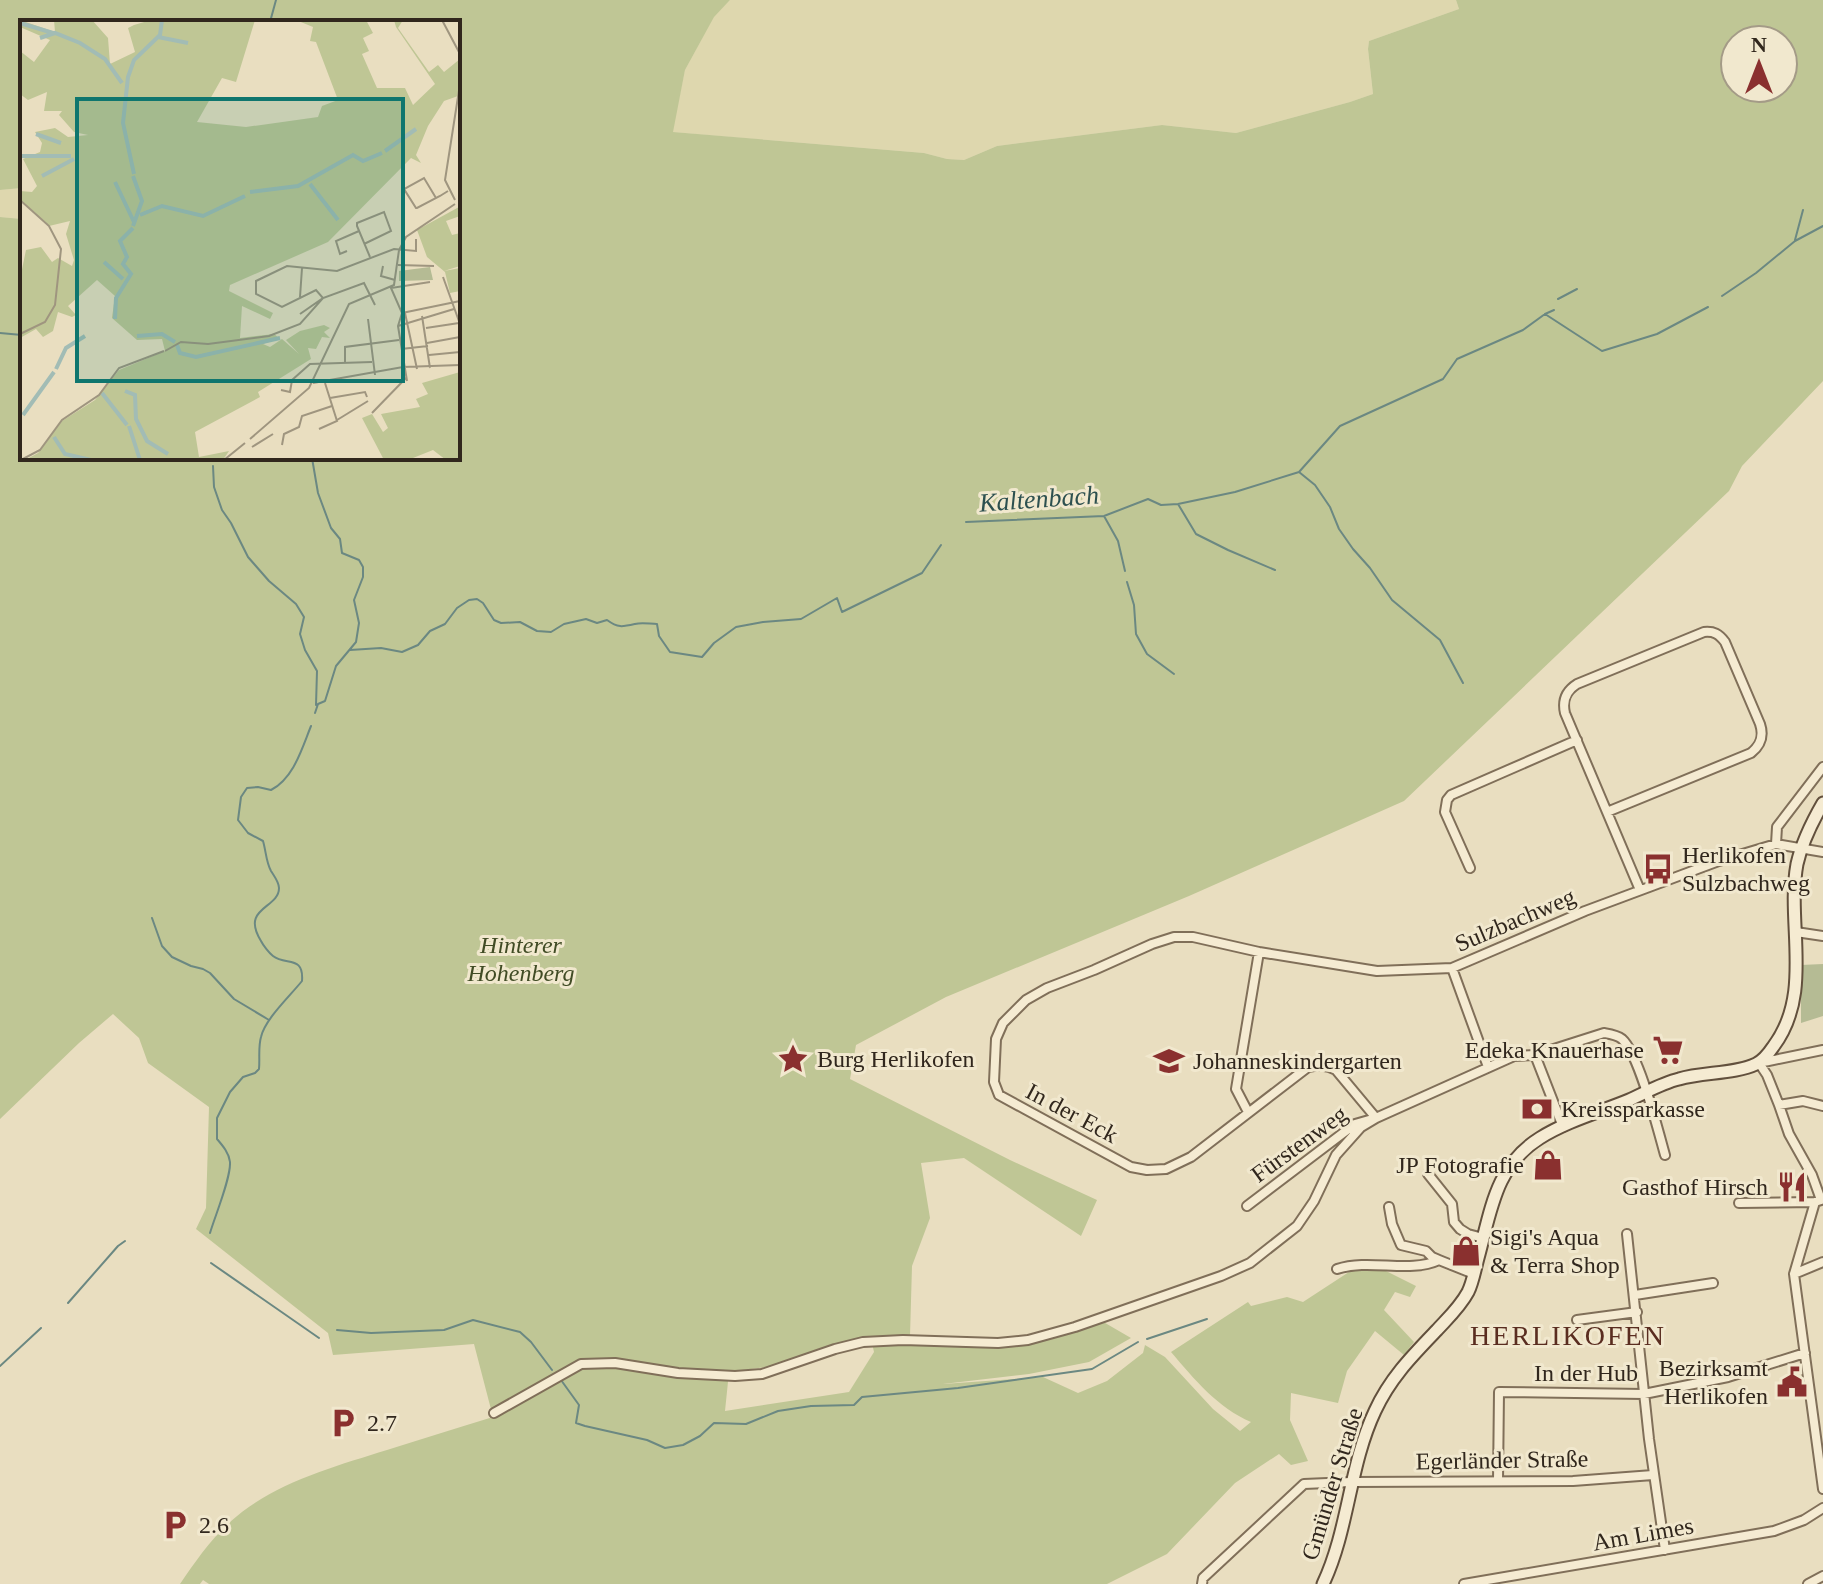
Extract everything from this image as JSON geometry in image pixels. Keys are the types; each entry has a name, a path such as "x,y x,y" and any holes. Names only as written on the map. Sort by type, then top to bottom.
{"main road":[{"path":"1759,1063 1775,1046 1791,1007 1796,983 1794,898 1797,866 1801,850 1823,803"},
{"name":"Gmünder Straße","path":"1323,1584 1340,1541 1351,1482 1375,1411 1390,1381 1459,1307 1469,1291 1496,1190 1505,1171 1539,1138 1563,1127 1678,1079 1759,1063"}],"street":[{"path":"1607,812 1751,753 1760,743 1760,724 1722,637 1711,631 1704,632 1571,688 1564,699 1563,706 1607,812 1640,890"},
{"path":"1470,868 1445,812 1451,795 1577,740"},
{"path":"1823,767 1777,827 1776,844 1823,852"},
{"name":"Sulzbachweg","path":"1259,952 1377,971 1452,968 1640,890 1776,844"},
{"path":"1796,932 1823,936"},
{"name":"In der Eck","path":"1259,952 1193,937 1174,937 1047,988 1026,1000 1003,1023 996,1039 994,1082 999,1095 1131,1167 1147,1170 1166,1169 1191,1157 1308,1067 1319,1065 1336,1070 1376,1118"},
{"path":"1248,1112 1236,1089 1259,952"},
{"path":"1452,968 1488,1067"},
{"name":"Fürstenweg","path":"1247,1206 1355,1124 1376,1118 1514,1056 1535,1055 1604,1033 1612,1034 1622,1040 1631,1052 1647,1092"},
{"path":"1823,1050 1759,1063 1767,1075 1789,1134 1812,1175 1820,1201 1794,1274 1823,1489"},
{"path":"1535,1055 1563,1127"},
{"path":"1647,1092 1665,1155"},
{"path":"1779,1105 1803,1101 1823,1106"},
{"path":"494,1413 581,1364 615,1363 678,1373 762,1374 863,1342 998,1343 1028,1340 1075,1327 1250,1263 1297,1226 1314,1201 1336,1155 1361,1127 1376,1118"},
{"path":"1428,1174 1452,1204 1454,1222 1460,1229 1483,1238"},
{"path":"1739,1203 1820,1201"},
{"path":"1389,1207 1394,1232 1401,1245 1426,1251 1432,1257 1474,1274"},
{"path":"1627,1234 1653,1475 1665,1550"},
{"path":"1337,1269 1353,1264 1427,1265 1439,1260"},
{"path":"1794,1274 1823,1262"},
{"path":"1635,1295 1713,1283"},
{"path":"1577,1320 1637,1312"},
{"name":"In der Hub","path":"1498,1481 1499,1392 1644,1394 1728,1377 1805,1353"},
{"path":"1811,1403 1823,1402"},
{"name":"Egerländer Straße","path":"1202,1584 1203,1578 1304,1484 1573,1481 1653,1475"},
{"name":"Am Limes","path":"1464,1584 1774,1531 1804,1520 1823,1508"},
{"path":"1808,1584 1823,1576"}],"shaded area":[{"path":"730,0 1456,0 1459,9 1369,41 1373,94 1350,102 1236,133 1162,125 997,146 964,160 924,153 672,132 685,70 714,16"},
{"path":"20,188 20,219 0,217 0,190"}],"green space":[{"name":"Hinterer Hohenberg","path":"0,0 730,0 714,17 685,70 673,132 924,153 964,160 997,146 1162,125 1236,133 1350,102 1373,94 1369,41 1459,9 1456,0 1823,0 1823,381 1742,466 1729,491 1404,801 1189,896 946,997 856,1045 850,1079 1097,1200 1081,1236 964,1158 921,1163 930,1218 912,1266 910,1336 847,1341 774,1366 729,1372 725,1411 849,1392 874,1352 872,1343 995,1344 1100,1320 1131,1338 1089,1362 1029,1374 943,1384 1043,1377 1078,1393 1107,1381 1143,1353 1145,1345 1165,1357 1213,1409 1240,1431 1251,1422 1217,1401 1171,1352 1248,1302 1251,1306 1287,1297 1303,1302 1352,1270 1384,1270 1416,1286 1410,1297 1395,1292 1384,1310 1414,1342 1404,1355 1375,1331 1347,1371 1338,1403 1291,1393 1290,1420 1308,1461 1291,1465 1279,1454 1235,1483 1167,1554 1107,1584 209,1584 203,1580 200,1584 180,1584 223,1529 265,1497 325,1470 493,1417 474,1344 333,1355 328,1333 196,1229 206,1208 209,1107 148,1063 139,1038 113,1014 0,1119 0,217 20,219 20,460 460,460 460,20 20,20 20,188 0,190"},
{"path":"1823,964 1823,1016 1801,1023 1801,965"}],"waterway":[{"path":"271,20 276,0"},
{"path":"1795,240 1803,210"},
{"name":"Kaltenbach","path":"1722,296 1795,241 1823,226"},
{"path":"1558,299 1577,289"},
{"name":"Kaltenbach","path":"966,522 1104,516 1148,499 1161,505 1178,504 1235,492 1299,472 1340,426 1443,379 1457,359 1523,330 1545,314 1602,351 1657,334 1708,307"},
{"path":"1545,314 1554,310"},
{"path":"0,333 20,335"},
{"path":"312,460 318,493 331,528 340,539 342,553 359,560 363,567 363,577 354,600 359,623 356,642 336,666 325,701 318,704 315,713"},
{"path":"213,466 214,487 222,510 248,557 269,581 296,604 304,617 300,634 317,671 316,705"},
{"path":"1299,472 1315,485 1330,507 1339,529 1392,600 1440,640 1463,683"},
{"path":"1178,504 1196,534 1275,570"},
{"path":"1104,516 1118,541 1125,571"},
{"name":"Kaltenbach","path":"350,650 381,648 402,652 418,645 430,631 445,624 457,608 477,599 494,620 501,623 520,622 537,631 551,632 564,624 586,619 597,623 607,620 620,626 657,624 659,636 670,652 702,657 714,643 736,627 801,619 837,598 842,612 922,573 941,545"},
{"path":"1127,582 1134,605 1136,634 1147,654 1174,674"},
{"path":"210,1233 230,1169 228,1156 217,1139 217,1118 230,1092 243,1077 259,1069 263,1030 302,981 297,964 271,955 256,930 257,915 277,895 279,886 268,864 263,841 248,833 238,820 241,797 247,788 271,790 286,778 311,726"},
{"path":"152,918 162,946 172,957 210,973 234,999 269,1020"},
{"path":"68,1303 125,1241"},
{"path":"211,1263 319,1338"},
{"path":"1147,1339 1207,1319"},
{"path":"337,1330 371,1333 444,1330 473,1320 520,1332 552,1370"},
{"path":"0,1366 41,1328"},
{"path":"561,1380 579,1405 576,1423 647,1440 665,1448 683,1445 700,1436 714,1423 746,1424 778,1411 854,1405 862,1397 958,1388 1092,1369 1138,1342"}],"place":[{"name":"Herlikofen Sulzbachweg","path":"1658,869"},
{"name":"Edeka Knauerhase","path":"1668,1050"},
{"name":"Burg Herlikofen","path":"793,1059"},
{"name":"Johanneskindergarten","path":"1169,1061"},
{"name":"Kreissparkasse","path":"1537,1109"},
{"name":"JP Fotografie","path":"1548,1165"},
{"name":"Gasthof Hirsch","path":"1792,1187"},
{"name":"Sigi's Aqua & Terra Shop","path":"1466,1251"},
{"name":"Bezirksamt Herlikofen","path":"1792,1382"},
{"name":"2.7","path":"343,1423"},
{"name":"2.6","path":"175,1525"}],"district":[{"name":"HERLIKOFEN","path":"1568,1335"}]}
